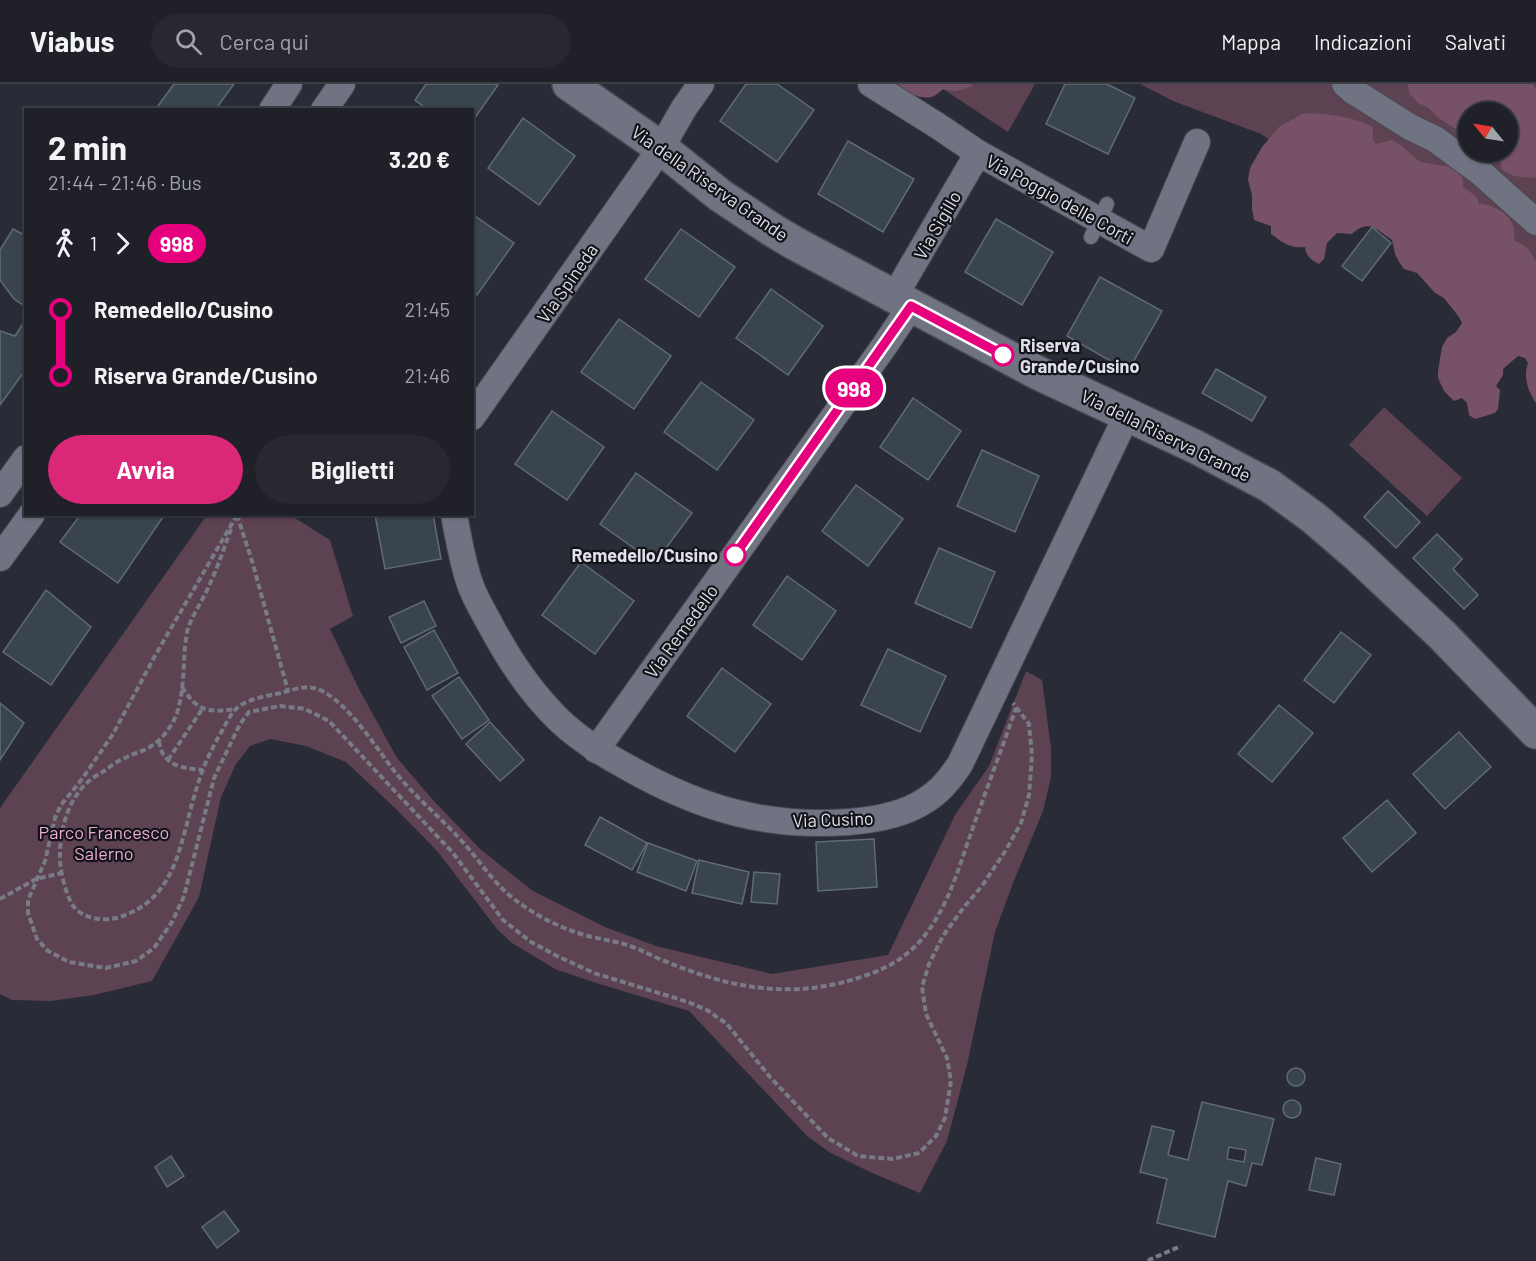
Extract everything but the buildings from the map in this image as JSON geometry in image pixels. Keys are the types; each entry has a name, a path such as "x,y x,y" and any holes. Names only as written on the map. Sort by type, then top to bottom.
{"street":[{"path":"273,108 289,84"},
{"path":"325,108 342,84"},
{"name":"Via della Riserva Grande","path":"569,84 661,148 721,196 774,231 1038,373 1196,447 1289,499 1343,543 1442,636 1536,732"},
{"path":"609,84 661,148"},
{"name":"Via Spineda","path":"474,414 661,148 701,84"},
{"name":"Via Poggio delle Corti","path":"871,84 978,153 1151,249 1197,142"},
{"path":"1345,84 1410,128 1436,139 1480,172 1536,222"},
{"name":"Via Sigillo","path":"903,302 978,153"},
{"name":"Via Remedello","path":"596,750 903,302"},
{"name":"Via Cusino","path":"454,516 470,584 495,634 528,685 561,722 596,750 682,795 735,813 785,822 833,823 875,819 925,801 945,785 960,764 1127,415"},
{"path":"0,494 24,461"},
{"path":"0,558 31,516"}],"path":[{"path":"236,516 156,654 113,734 61,805 45,861 28,900 28,913 37,939 48,951 69,962 106,968 136,961 154,948 172,922 184,896 214,778 240,724 249,712 280,706 305,710 330,721 453,853 503,920 531,942 594,973 708,1010 727,1024 770,1077 828,1138 858,1156 892,1159 919,1153 936,1136 945,1118 951,1081 947,1058 926,1014 922,987 929,964 943,936 982,886 1006,850 1021,823 1029,795 1032,755 1029,724 1013,702 994,692"},
{"path":"237,516 208,587 186,631 181,699 176,716 159,741 147,749 124,758 88,782 77,795 66,816 60,836 59,863 64,883 74,906 87,916 101,920 118,917 147,904 163,887 172,871 185,835 196,790 210,752 236,709 256,699 311,686 336,701 354,719 403,782 456,834 492,878 514,898 540,916 576,933 631,947 721,981 756,988 790,991 824,987 885,969 905,956 923,938 936,920 957,877 1017,707"},
{"path":"237,516 288,691"},
{"path":"182,687 190,700 203,708 217,712 236,709"},
{"path":"168,760 203,708"},
{"path":"159,741 160,750 173,765 186,769 203,770"},
{"path":"0,899 36,879 62,873"},
{"path":"1148,1261 1181,1246"}],"green space":[{"path":"884,84 1035,84 1008,132 943,89 934,96 926,97"},
{"path":"1140,84 1536,84 1536,329 1524,318 1261,134 1173,101"},
{"path":"1384,407 1462,478 1427,516 1349,445"},
{"name":"Parco Francesco Salerno","path":"206,516 292,516 330,540 353,616 330,629 359,689 397,758 480,849 533,891 605,927 656,946 772,974 888,955 955,815 989,766 1026,671 1042,680 1051,748 1051,777 1043,811 995,932 967,1065 947,1141 920,1193 829,1152 807,1136 689,1011 555,969 512,943 497,929 438,852 346,762 306,746 270,739 250,746 236,764 221,797 199,897 152,981 94,995 51,1001 12,1000 0,994 0,808"}],"shaded area":[{"path":"884,84 972,84 972,86 958,91 943,89 934,96 926,97"},
{"path":"1408,84 1533,84 1536,90 1536,178 1513,176 1502,170 1500,162 1518,162 1518,102 1458,102 1458,131 1437,117 1429,108 1418,103 1409,93"},
{"path":"1304,113 1340,116 1373,127 1373,139 1376,144 1392,140 1420,162 1450,167 1459,171 1463,187 1477,197 1479,204 1494,207 1508,217 1514,228 1514,241 1527,248 1536,261 1536,403 1527,384 1528,363 1525,358 1518,356 1503,369 1503,375 1496,386 1500,390 1498,409 1495,413 1475,419 1469,415 1467,403 1462,398 1454,401 1444,391 1438,378 1442,347 1447,338 1456,332 1462,323 1444,298 1435,293 1417,273 1404,269 1395,254 1392,240 1377,229 1368,226 1352,234 1337,233 1327,243 1324,259 1319,264 1309,257 1305,247 1286,244 1271,234 1271,226 1254,220 1248,180 1250,168 1262,147 1279,127"}],"bus line":[{"name":"998","path":"735,555 911,306 1003,355"}],"place":[{"name":"Riserva Grande/Cusino","path":"1003,355"},
{"name":"Remedello/Cusino","path":"735,555"}]}
